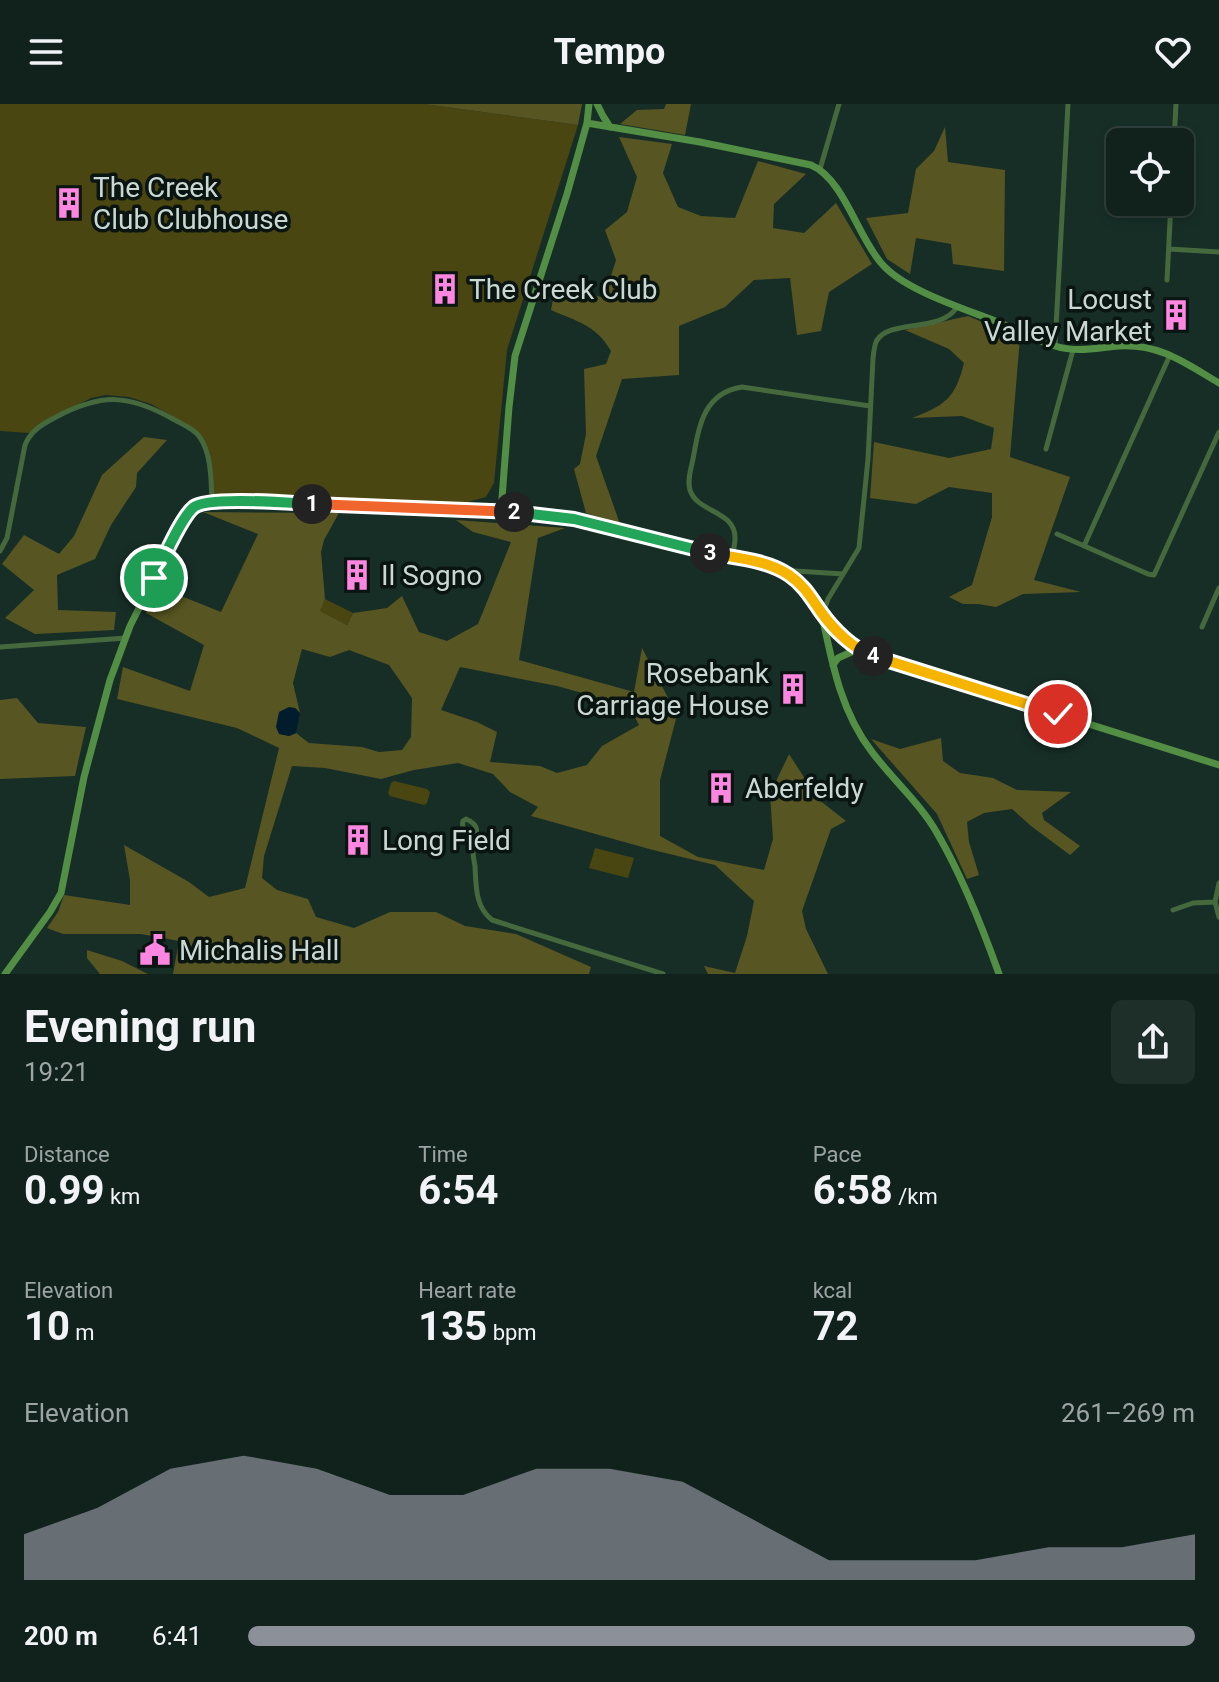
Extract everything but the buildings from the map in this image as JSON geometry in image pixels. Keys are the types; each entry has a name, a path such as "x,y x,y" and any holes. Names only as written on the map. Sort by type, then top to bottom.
{"street":[{"path":"501,511 515,356 567,194 587,123 589,104"},
{"path":"597,104 610,127"},
{"path":"820,169 839,104"},
{"path":"1055,346 1068,104"},
{"path":"1175,128 1176,104"},
{"path":"587,123 801,161 820,169 833,183 884,267 910,284 1055,346 1073,350 1137,346 1170,354 1219,383"},
{"path":"1167,280 1170,216"},
{"path":"1169,249 1219,252"},
{"path":"957,306 949,316 887,332 875,343 861,537 856,556 828,599 822,614 840,695 861,737 938,834 999,974"},
{"path":"1046,449 1073,350"},
{"path":"1084,546 1170,354"},
{"path":"732,557 735,539 732,525 696,500 689,486 699,429 715,399 725,391 742,387 870,406"},
{"path":"0,551 7,538 28,437 35,429 87,403 106,399 126,400 151,408 191,429 205,448 210,467 212,502"},
{"path":"1057,534 1148,574 1155,573 1219,432"},
{"path":"5,974 61,893 97,725 126,638 186,515 198,505 212,502 501,511 574,519 768,565 802,585 822,614 858,649 890,662 1219,765"},
{"path":"780,570 843,574"},
{"path":"1202,627 1218,593"},
{"path":"0,647 126,638"},
{"path":"833,665 838,658 858,649"},
{"path":"473,845 477,839 476,829 471,820 466,819 462,826 473,845 479,905 492,920 663,974"},
{"path":"1219,883 1215,902 1219,917"},
{"path":"1173,910 1193,903 1215,902"}],"shaded area":[{"path":"0,104 424,104 578,125 507,350 494,483 486,497 464,503 213,499 212,466 193,428 151,404 129,397 106,395 91,398 40,424 29,433 0,431"},
{"path":"424,104 582,104 578,125"},
{"path":"666,104 691,104 685,135 620,124 637,110 664,109"},
{"path":"945,127 948,162 1005,170 1004,271 953,264 951,244 916,238 910,274 887,259 866,218 908,213 916,169 934,151"},
{"path":"619,137 672,144 663,173 678,207 701,216 735,218 758,161 806,174 774,204 773,228 804,233 836,203 872,264 829,292 821,331 797,335 790,278 754,280 725,307 679,326 679,375 622,379 596,456 620,524 586,513 574,469 580,464 586,434 584,369 606,364 611,351 593,330 551,310 556,283 604,298 616,260 605,230 627,212 637,177"},
{"path":"968,316 1020,338 1010,457 1070,477 1034,580 1081,592 1023,594 996,607 963,604 949,597 972,585 992,517 992,493 949,487 916,504 870,498 874,442 949,458 991,449 994,428 962,416 912,418 947,399 957,385 964,363 949,349 905,330"},
{"path":"144,437 167,440 137,473 136,487 111,525 95,559 57,575 58,610 116,612 114,630 35,634 5,618 34,590 2,564 24,535 59,554 74,536 102,475"},
{"path":"203,512 339,513 321,552 325,599 320,611 347,625 353,613 387,608 402,596 419,632 447,641 478,624 511,542 473,532 456,520 565,528 538,538 519,660 634,692 642,648 677,715 660,780 660,836 698,857 764,870 773,839 770,794 789,754 818,799 846,821 831,829 802,911 806,929 828,974 708,974 704,966 735,973 754,901 715,865 531,816 538,807 510,792 493,774 458,763 381,779 325,768 292,766 264,856 262,878 277,890 308,899 316,917 354,928 390,912 436,912 465,926 516,934 591,967 589,974 173,974 179,941 141,934 63,934 47,928 58,912 64,895 130,905 130,880 124,845 209,897 245,888 279,748 237,728 117,699 123,667 190,691 204,645 146,613 159,587 221,612 258,534","holes":["302,649 330,657 349,650 389,665 412,698 411,737 402,750 379,752 362,747 309,743 296,733 289,736 280,734 295,708 300,713 293,683","460,667 557,686 629,706 639,725 602,746 587,765 557,773 540,766 490,762 497,732 441,710"]},
{"path":"325,599 353,613 347,625 319,611"},
{"path":"17,698 38,723 86,727 75,776 0,779 0,700"},
{"path":"941,738 943,761 960,773 993,778 1017,790 1071,792 1042,813 1044,820 1080,846 1070,855 1012,809 984,813 967,822 969,842 979,875 967,879 937,814 871,739 900,749"},
{"path":"394,781 427,789 430,792 427,803 424,805 390,796 388,793"},
{"path":"595,848 634,858 628,878 589,868"},
{"path":"87,950 122,961 148,974 100,974 87,958"}],"water":[{"path":"289,707 300,713 296,733 289,736 279,734 276,727 279,712"}],"place":[{"name":"The Creek Club Clubhouse","path":"69,203"},
{"name":"The Creek Club","path":"445,289"},
{"name":"Locust Valley Market","path":"1176,315"},
{"name":"Il Sogno","path":"357,575"},
{"name":"Rosebank Carriage House","path":"793,689"},
{"name":"Aberfeldy","path":"721,788"},
{"name":"Long Field","path":"358,840"},
{"name":"Michalis Hall","path":"155,950"}],"route":[{"path":"154,578 186,515 198,505 212,502 501,511 574,519 768,565 790,575 802,585 822,614 866,654 1058,714"}]}
